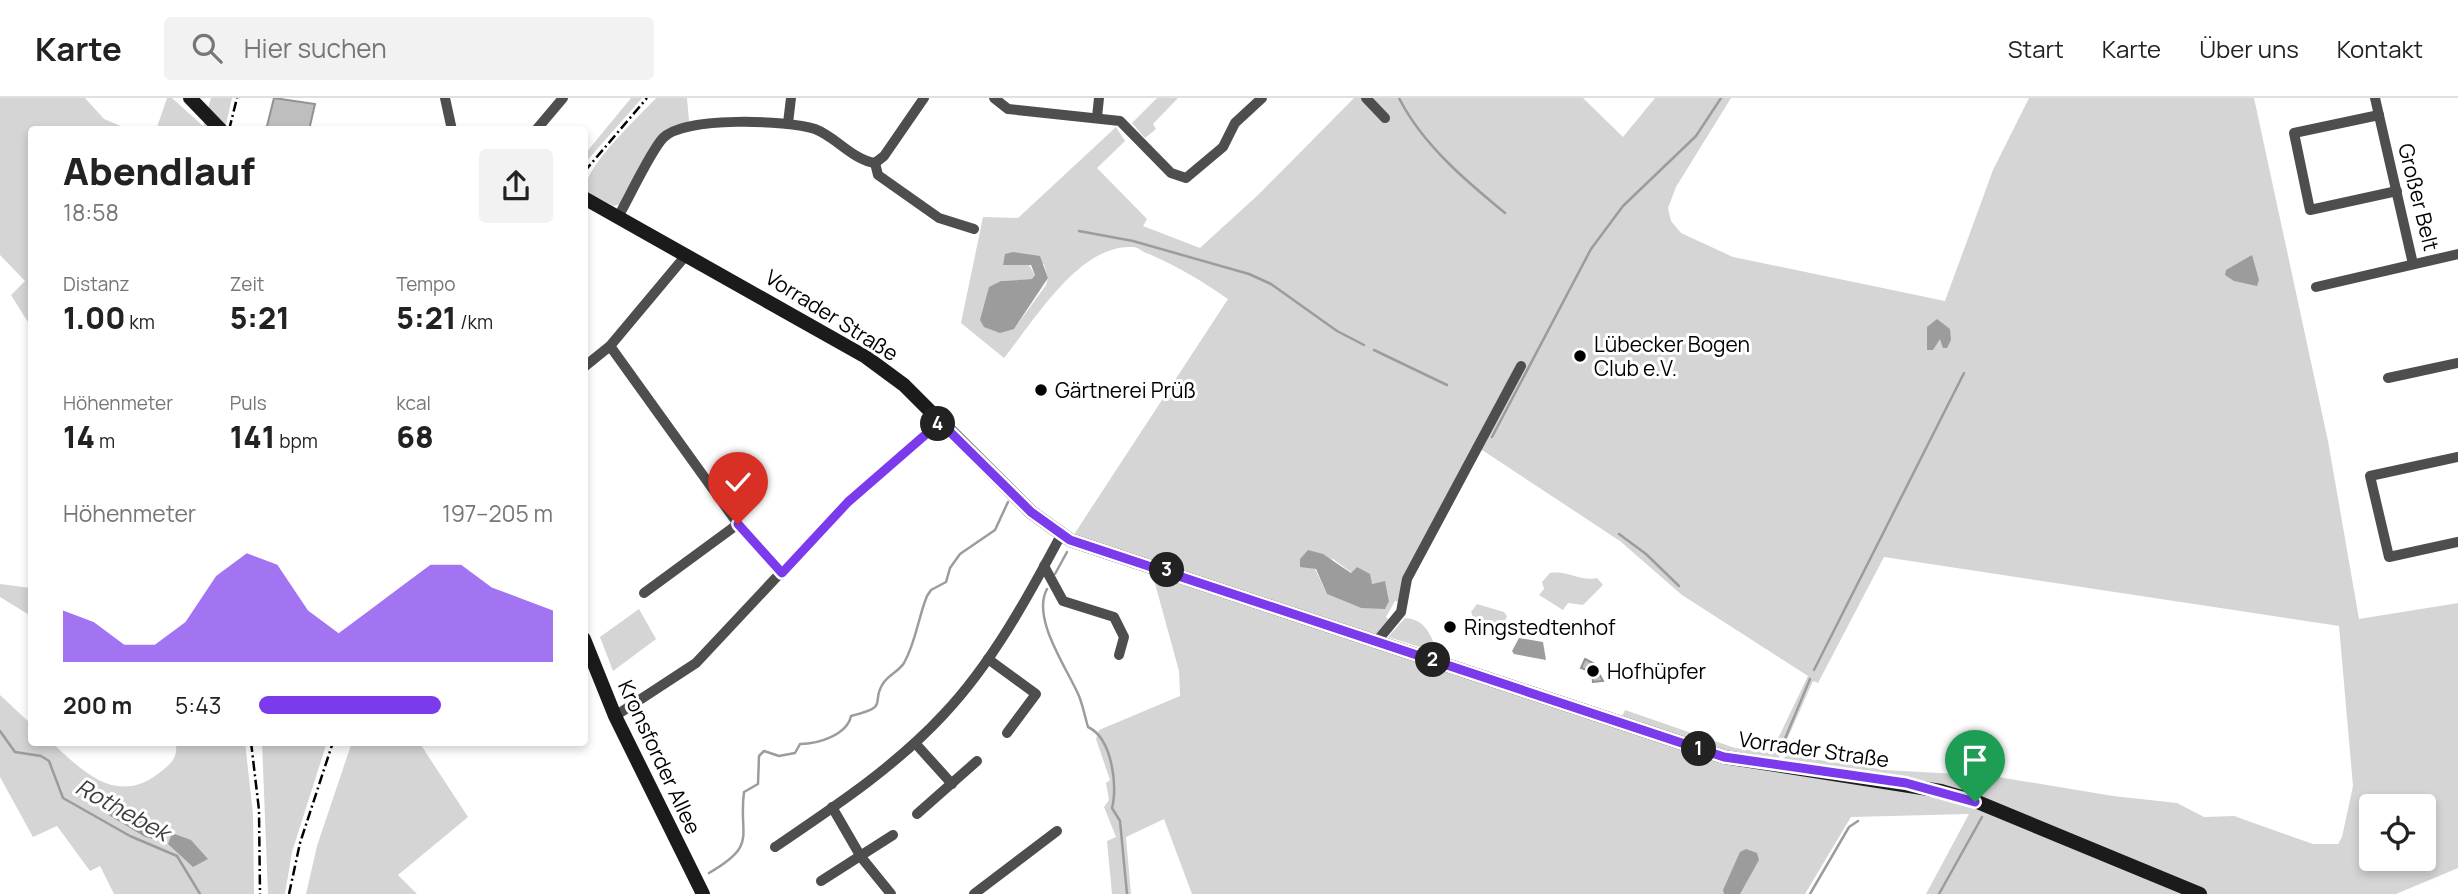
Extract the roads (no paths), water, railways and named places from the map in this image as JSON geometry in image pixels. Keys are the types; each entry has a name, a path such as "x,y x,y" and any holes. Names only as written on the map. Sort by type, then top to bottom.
{"street":[{"path":"190,98 217,126"},
{"path":"445,98 451,126"},
{"path":"539,126 563,98"},
{"path":"788,123 791,98"},
{"path":"875,163 884,156 924,98"},
{"path":"994,98 1008,109 1120,121 1171,173 1186,178 1223,147 1236,123 1262,98"},
{"path":"1097,117 1099,98"},
{"path":"1366,98 1385,118"},
{"name":"Großer Belt","path":"2375,98 2413,264 2458,254"},
{"path":"2379,115 2294,133 2311,209 2397,191"},
{"path":"618,217 664,136 685,128 742,121 788,123 829,135 866,161 875,163"},
{"path":"875,163 878,175 939,218 974,229"},
{"name":"Vorrader Straße","path":"588,200 866,356 904,385 1031,512 1061,535 1724,757 1941,791 1975,802 2200,894"},
{"path":"588,364 610,346 687,254"},
{"path":"2316,287 2413,264"},
{"path":"610,346 738,524 782,573"},
{"path":"2388,378 2458,363"},
{"path":"1377,641 1401,612 1407,579 1521,366"},
{"path":"615,716 696,663 848,502 940,422"},
{"path":"2458,457 2370,476 2389,557 2458,542"},
{"path":"644,593 738,524"},
{"path":"775,848 915,743 945,713 988,659 1061,535"},
{"path":"1044,566 1063,601 1114,617 1124,637 1119,655"},
{"name":"Kronsforder Allee","path":"588,649 615,716 702,893"},
{"path":"988,659 1036,694 1007,733"},
{"path":"915,743 952,784"},
{"path":"917,814 977,761"},
{"path":"832,807 861,857 890,892"},
{"path":"974,894 1057,831"},
{"path":"821,881 893,835"}],"water":[{"path":"1013,252 1040,256 1048,278 1014,329 1000,333 984,327 980,320 989,287 1001,281 1032,279 1035,275 1031,265 1003,265 1005,254"},
{"path":"2252,255 2259,280 2257,286 2234,281 2225,275 2226,270"},
{"path":"1937,319 1950,329 1951,340 1947,348 1943,348 1940,339 1933,350 1927,350 1927,327"},
{"path":"1308,550 1323,554 1351,573 1357,567 1370,574 1372,584 1385,581 1389,601 1385,609 1361,608 1327,594 1316,569 1300,567 1300,559"},
{"path":"1519,638 1543,642 1546,660 1514,654 1512,651"},
{"path":"110,804 127,808 164,832 162,841 145,837 107,814"},
{"path":"172,833 191,840 208,859 193,867 168,844"},
{"path":"1746,849 1757,853 1759,860 1740,894 1724,894 1723,890 1740,852"}],"waterway":[{"path":"1399,98 1432,146 1460,175 1505,213"},
{"path":"1492,437 1591,249 1623,206 1696,136 1721,98"},
{"path":"1079,231 1133,241 1249,274 1271,284 1337,331 1364,345"},
{"path":"1374,350 1447,385"},
{"path":"1814,670 1964,373"},
{"name":"Rothebek","path":"709,873 725,863 740,846 743,838 744,792 758,784 759,756 764,751 779,756 795,753 800,744 831,737 844,728 851,716 876,706 884,682 902,666 908,655 927,596 931,590 946,582 950,568 960,554 995,530 1008,502"},
{"path":"1619,534 1646,554 1679,586"},
{"path":"1055,574 1067,552"},
{"path":"1047,589 1043,601 1044,614 1052,643 1079,696 1088,727 1103,741 1111,763 1114,788 1112,808 1120,821 1127,894"},
{"path":"1779,753 1810,679"},
{"name":"Rothebek","path":"0,731 15,752 41,756 49,761 63,798 130,836 177,856 200,894"},
{"path":"1939,894 1982,817"},
{"path":"1810,894 1849,827 1858,821"}],"railway":[{"path":"230,126 237,98"},
{"path":"588,167 647,98"},
{"path":"251,746 259,810 260,894"},
{"path":"289,894 300,843 332,746"}],"place":[{"name":"Lübecker Bogen Club e.V.","path":"1580,356"},
{"name":"Gärtnerei Prüß","path":"1041,390"},
{"name":"Ringstedtenhof","path":"1450,627"},
{"name":"Hofhüpfer","path":"1593,671"}]}
